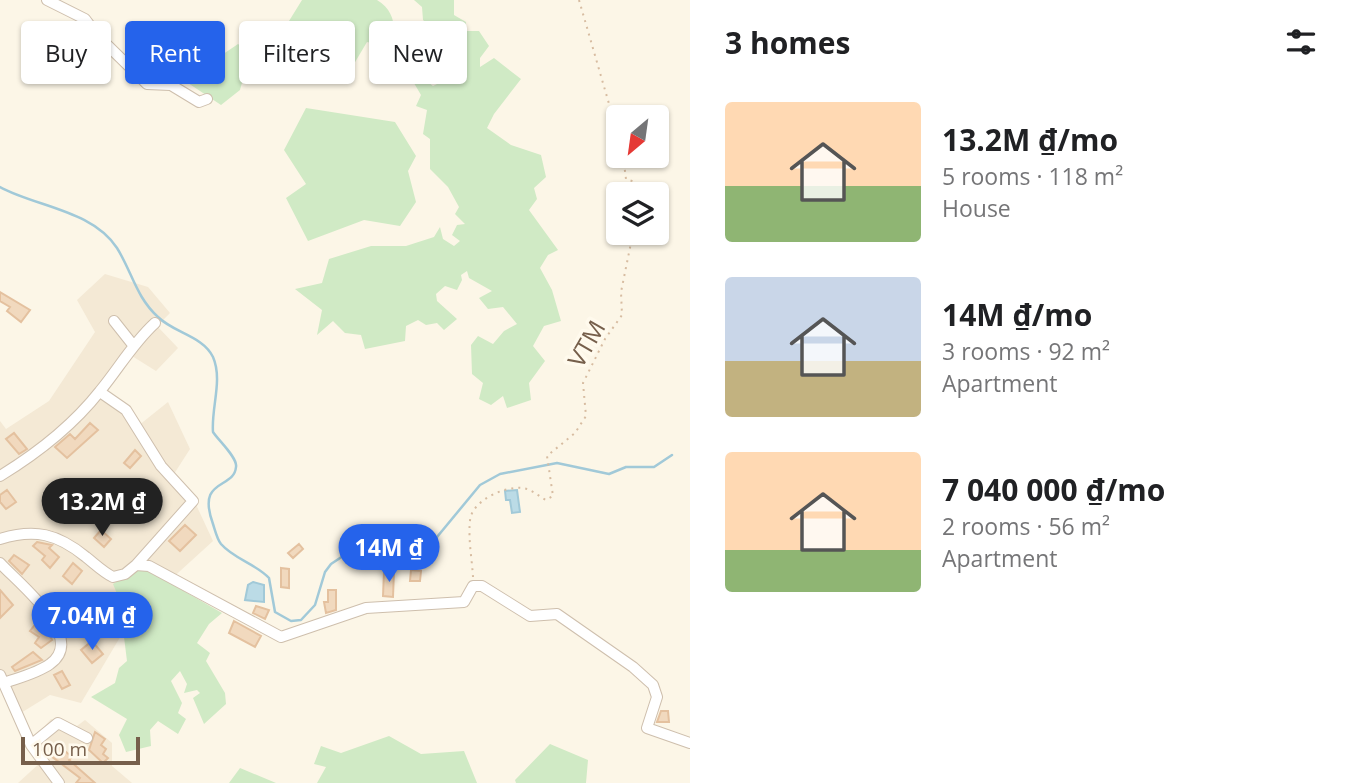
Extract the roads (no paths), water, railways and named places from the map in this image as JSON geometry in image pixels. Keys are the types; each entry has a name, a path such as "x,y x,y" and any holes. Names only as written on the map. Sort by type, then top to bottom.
{"street":[{"path":"47,0 85,19 97,35 147,84 171,85 199,102 207,99"},
{"path":"114,321 133,345"},
{"path":"1,475 43,445 100,392 133,345 155,323"},
{"path":"0,539 21,533 45,533 72,546 113,577 125,574 136,565 193,501 161,466 126,410 100,392"},
{"path":"0,564 52,617 60,631 61,646 49,665 2,679 31,746 59,783"},
{"path":"136,565 149,566 281,637 366,608 464,602 473,586 482,586 530,617 557,614 633,667 653,685 657,697 647,728 690,743"},
{"path":"31,746 58,723 87,738"}],"water":[{"path":"517,490 520,512 512,513 505,491"},
{"path":"253,582 264,585 264,602 245,600 248,585"}],"waterway":[{"path":"0,187 79,217 106,235 117,248 139,293 151,309 165,322 202,344 213,357 217,375 213,432 236,463 234,474 212,491 209,509 213,524 218,540 226,549 269,578 275,612 291,621 301,620 315,605 325,572 331,564 367,540 437,537 480,485 500,474 557,463 609,474 626,467 654,467 672,455"}]}
